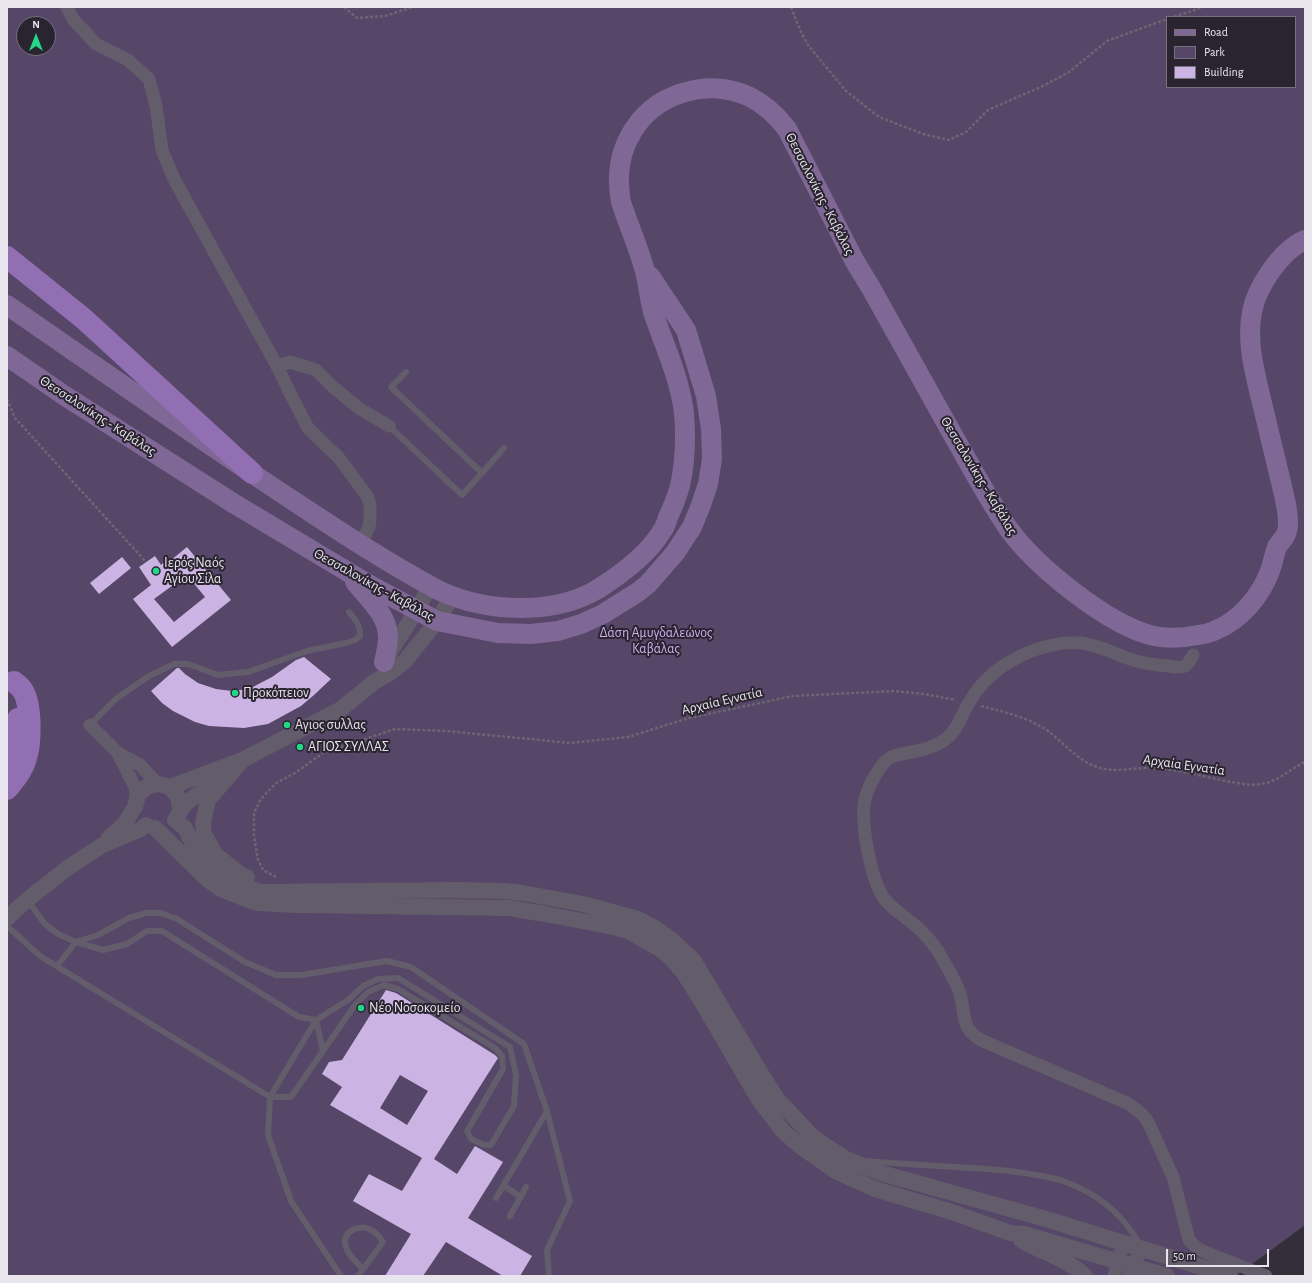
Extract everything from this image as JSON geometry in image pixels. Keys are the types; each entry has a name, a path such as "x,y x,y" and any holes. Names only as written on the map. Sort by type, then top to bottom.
{"highway":[{"path":"7,257 84,319 252,474"},
{"path":"7,758 15,741 18,727 10,676"},
{"path":"7,789 20,772 26,758 29,738 29,714 25,697 22,688 10,676"}],"main road":[{"name":"Θεσσαλονίκης - Καβάλας","path":"7,305 113,380 252,474 360,545 430,586 452,597 506,607 529,608 550,606 574,600 593,591 631,565 650,546 662,531 675,502 680,485 685,441 684,413 672,363 654,317 644,267 621,202 618,172 622,153 636,126 650,111 666,99 701,88 718,88 734,91 750,97 764,105 777,116 787,129 854,260 879,301 969,465 1009,529 1046,569 1108,615 1121,623 1154,636 1175,638 1189,637 1216,631 1239,616 1262,588 1271,569 1276,548 1287,532 1288,521 1285,497 1251,358 1250,333 1252,311 1257,294 1278,262 1290,249 1305,240"},
{"name":"Θεσσαλονίκης - Καβάλας","path":"7,356 79,405 233,503 342,569 437,621 498,633 531,634 558,631 581,624 603,614 622,603 648,584 675,553 692,527 708,484 712,460 711,429 706,396 686,330 644,267"},
{"path":"342,569 352,578 376,608 386,624 388,644 384,662"}],"street":[{"path":"67,7 73,19 96,44 128,60 149,79 156,106 162,150 174,179 277,366 308,428 339,458 367,496 370,504 370,520 369,527 360,545"},
{"path":"277,366 290,362 316,370 332,387 360,408 389,426"},
{"path":"374,682 384,662 417,610 430,586"},
{"path":"101,846 124,824 136,804 138,795 146,787 164,785 242,760 341,709 374,682 405,662 437,621 452,597"},
{"path":"1193,655 1188,664 1185,666 1176,667 1142,663 1088,644 1065,643 1043,647 1025,653 1002,666 978,690 969,702 957,727 947,738 926,749 889,758 882,764 867,794 864,804 865,826 873,872 882,896 892,908 907,918 926,935 942,959 959,990 963,1015 969,1031 983,1041 1127,1103 1139,1111 1145,1116 1173,1176 1189,1240 1197,1248 1207,1253 1266,1276"},
{"path":"90,726 118,753 140,764 178,797 178,815 197,852 215,870 234,882 260,892 504,891 583,904 638,918 670,938 694,962 778,1100 810,1134 847,1159 896,1178 1010,1208 1230,1276"},
{"path":"118,753 135,787 139,818 151,827 208,880 222,889 251,901 258,903 296,906 514,908 628,931 660,949 681,968 759,1100 783,1131 801,1147 837,1172 860,1183 875,1189 952,1212 1010,1233 1024,1242 1075,1267 1085,1276"},
{"path":"242,760 208,800 203,823 204,834 209,845 219,858 241,875 265,883 305,892"},
{"path":"7,918 66,869 101,846 141,829 166,827 200,792 228,776"},
{"path":"1010,1233 1024,1234 1122,1269 1167,1276"},
{"path":"1122,1269 1122,1249 1126,1244"},
{"path":"1122,1269 1141,1252 1142,1248"}],"lane":[{"path":"406,372 391,387 482,474"},
{"path":"389,426 462,495 504,448"},
{"path":"90,726 117,698 149,676 174,664 188,664 218,675 248,672 307,651 355,640 360,636 360,629 349,612"},
{"path":"27,900 45,924 58,934 76,942 103,950 127,944 147,931 162,931 300,1017 316,1020"},
{"path":"57,966 76,942 98,935 128,918 146,913 161,914 177,919 245,962 276,976 301,976 387,961 411,967 524,1044 547,1111 570,1201 547,1250 549,1276"},
{"path":"7,926 40,956 270,1097 291,1097 355,1005 368,992 384,985 398,988 495,1048 502,1056 504,1069 467,1131 471,1139 484,1145 491,1145 514,1106 516,1075 510,1047 398,978 378,979 363,986 348,1000 316,1020 270,1097 268,1135 292,1201 341,1276"},
{"path":"348,1000 355,1005"},
{"path":"316,1020 323,1051"},
{"path":"496,1198 547,1111"},
{"path":"847,1159 1024,1173 1058,1179 1088,1192 1102,1201 1118,1215 1130,1229 1142,1248"},
{"path":"504,1186 520,1197"},
{"path":"510,1216 526,1187"},
{"path":"358,1276 383,1242 377,1234 368,1228 357,1228 350,1231 346,1237 345,1245 350,1256 363,1269"}],"path":[{"path":"344,7 357,18 385,16 413,7"},
{"path":"791,7 808,45 846,91 879,117 923,134 949,140 966,132 988,110 1043,86 1069,72 1107,41 1166,19"},
{"path":"1177,16 1203,7"},
{"path":"7,399 15,418 146,562"},
{"name":"Αρχαία Εγνατία","path":"277,878 263,870 258,860 254,836 254,813 261,799 276,783 324,754 395,729 447,730 570,743 628,736 689,718 793,696 894,691 969,702 1013,714 1033,722 1049,732 1080,758 1102,769 1157,769 1253,784 1270,782 1305,762"}],"green space":[{"name":"Δάση Αμυγδαλεώνος Καβάλας","path":"7,7 1305,7 1305,1225 1236,1276 7,1276"}],"building":[{"path":"187,547 231,600 172,647 133,599 151,585 139,567 155,556 161,565 163,563 165,565","holes":["187,575 205,597 174,622 154,599"]},
{"path":"122,557 131,568 99,594 90,583"},
{"name":"Προκόπειον","path":"304,657 331,679 301,706 268,724 244,728 209,726 195,722 173,711 162,703 151,691 177,668 198,683 216,689 232,691 249,689 272,677 296,660"},
{"path":"386,990 396,993 498,1058 434,1159 457,1174 475,1146 503,1162 468,1218 532,1256 520,1276 503,1276 446,1242 423,1276 385,1276 411,1234 353,1201 369,1174 402,1191 422,1158 330,1105 342,1087 322,1074 329,1062 342,1060","holes":["400,1075 428,1091 407,1125 380,1108"]}],"place":[{"name":"Ιερός Ναός Αγίου Σίλα","path":"156,571"},
{"name":"Προκόπειον","path":"235,693"},
{"name":"Αγιος συλλας","path":"287,725"},
{"name":"ΑΓΙΟΣ ΣΥΛΛΑΣ","path":"300,747"},
{"name":"Νέο Νοσοκομείο","path":"361,1008"}]}
